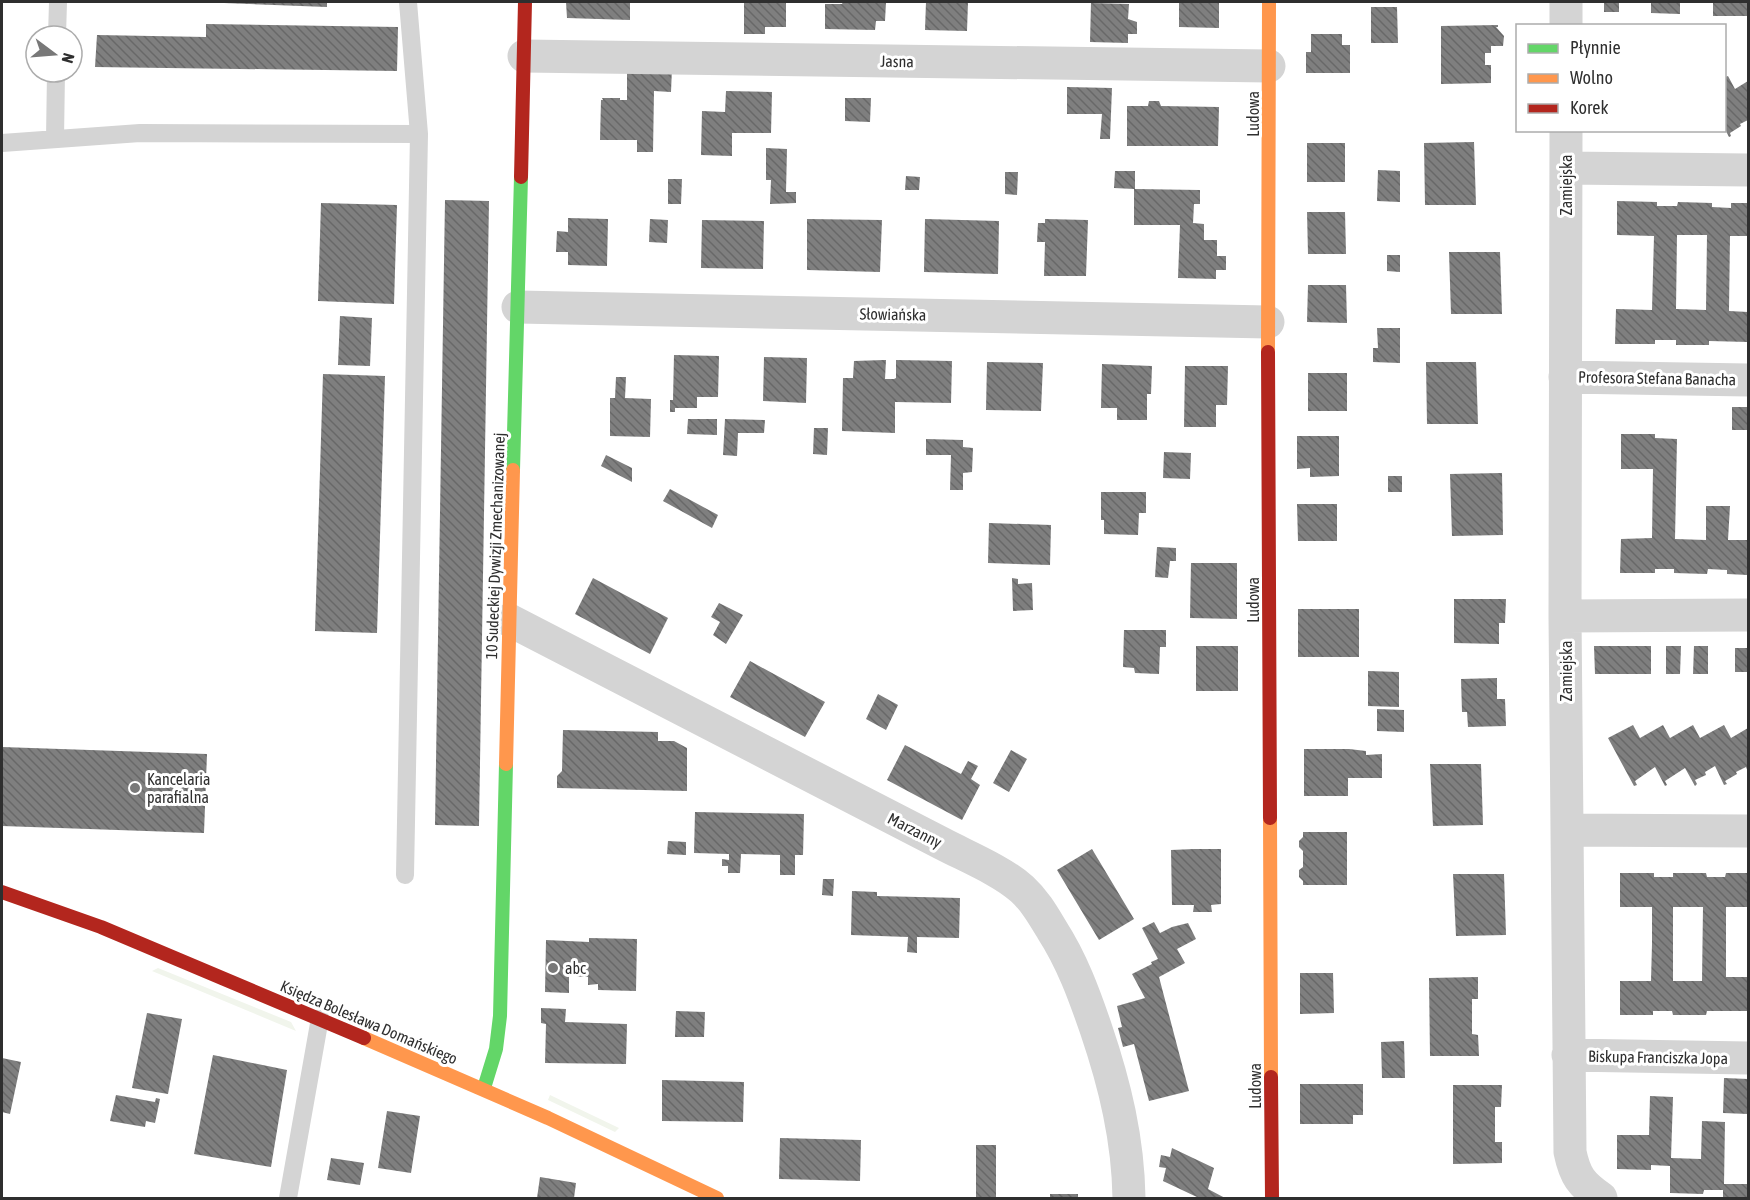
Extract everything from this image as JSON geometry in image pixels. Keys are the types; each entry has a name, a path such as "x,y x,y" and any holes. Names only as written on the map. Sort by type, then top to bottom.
{"street":[{"name":"10 Sudeckiej Dywizji Zmechanizowanej","path":"484,1088 496,1049 500,1016 525,2"},
{"name":"Ludowa","path":"1269,2 1268,322 1272,1198"},
{"path":"1566,2 1566,24"},
{"name":"Jasna","path":"524,56 1269,66"},
{"name":"Zamiejska","path":"1566,132 1565,616 1570,1152 1574,1171 1584,1186 1601,1198"},
{"path":"1566,168 1749,170"},
{"name":"Słowiańska","path":"518,307 1268,322"},
{"name":"Profesora Stefana Banacha","path":"1565,377 1749,380"},
{"path":"1565,616 1749,615"},
{"name":"Marzanny","path":"509,620 943,844 1022,889 1039,908 1081,985 1112,1074 1126,1149 1129,1198"},
{"path":"1567,830 1749,831"},
{"name":"Księdza Bolesława Domańskiego","path":"2,892 89,923 484,1088 717,1198"},
{"name":"Biskupa Franciszka Jopa","path":"1568,1055 1749,1058"}],"lane":[{"path":"57,24 58,2"},
{"path":"405,875 419,134 408,2"},
{"path":"55,139 56,84"},
{"path":"2,142 140,133 419,134"},
{"path":"288,1198 320,1018"}],"shaded area":[{"path":"158,968 291,1022 296,1031 152,971"},
{"path":"550,1095 619,1128 615,1132 548,1100"}],"building":[{"path":"327,2 327,7 224,3"},
{"path":"566,2 630,2 630,20 567,18"},
{"path":"744,2 786,2 786,27 765,27 765,34 744,34"},
{"path":"843,2 886,2 885,21 876,21 875,30 825,29 825,4 842,4"},
{"path":"926,2 968,2 967,31 925,30"},
{"path":"1179,2 1219,2 1219,28 1179,27"},
{"path":"1604,2 1619,2 1619,12 1604,12"},
{"path":"1651,2 1680,2 1680,14 1651,13"},
{"path":"1713,2 1748,2 1748,16 1713,16"},
{"path":"1091,3 1129,4 1128,19 1137,22 1137,34 1128,34 1128,43 1090,42"},
{"path":"1371,7 1397,7 1398,43 1371,43"},
{"path":"206,24 398,27 397,71 95,67 97,35 206,37"},
{"path":"1498,25 1496,27 1504,36 1503,46 1491,46 1491,53 1485,53 1485,65 1491,65 1491,83 1441,84 1441,26"},
{"path":"1311,34 1342,34 1342,45 1350,45 1350,73 1306,73 1306,52 1311,52"},
{"path":"627,67 672,68 671,92 654,91 653,152 637,152 637,140 600,140 601,100 602,98 620,98 620,100 627,100"},
{"path":"1728,76 1735,89 1748,81 1748,120 1740,124 1741,126 1730,133 1729,137 1726,131 1726,77"},
{"path":"1067,87 1112,88 1110,139 1100,139 1102,114 1067,114"},
{"path":"726,91 772,92 771,133 732,133 732,156 701,155 702,111 725,112"},
{"path":"845,98 871,98 870,122 845,121"},
{"path":"1149,101 1159,101 1161,106 1219,107 1218,146 1127,146 1127,106 1148,106"},
{"path":"1474,142 1476,205 1425,205 1424,143"},
{"path":"1307,143 1345,143 1345,182 1307,182"},
{"path":"766,148 787,149 786,192 796,192 796,203 770,204 771,180 766,180"},
{"path":"1378,170 1400,171 1400,202 1377,201"},
{"path":"1115,171 1135,171 1135,189 1200,190 1200,204 1194,204 1193,223 1204,224 1204,240 1217,240 1217,256 1226,256 1226,270 1216,270 1216,279 1178,278 1180,225 1134,225 1134,189 1114,188"},
{"path":"1005,172 1018,172 1017,195 1005,194"},
{"path":"906,176 920,177 919,190 905,190"},
{"path":"668,179 682,179 681,204 668,204"},
{"path":"445,200 489,201 479,826 435,825"},
{"path":"1617,201 1657,202 1657,206 1677,206 1678,202 1712,203 1712,207 1731,208 1731,203 1748,203 1748,236 1730,236 1729,311 1748,312 1748,342 1709,341 1709,345 1676,345 1676,340 1655,340 1655,344 1615,344 1616,309 1652,310 1654,236 1617,235","holes":["1677,235 1707,235 1706,310 1676,309"]},
{"path":"321,203 397,205 394,304 318,301"},
{"path":"1307,212 1345,212 1346,254 1308,254"},
{"path":"568,218 608,219 607,266 568,265 568,252 556,252 557,231 568,232"},
{"path":"650,219 668,220 667,243 649,242"},
{"path":"807,219 882,220 880,272 807,270"},
{"path":"925,219 999,221 998,274 924,272"},
{"path":"1045,219 1088,220 1086,276 1044,276 1045,242 1037,242 1038,223 1045,223"},
{"path":"702,220 764,221 763,269 701,268"},
{"path":"1449,252 1500,252 1502,314 1451,314"},
{"path":"1387,255 1400,255 1400,272 1387,271"},
{"path":"1308,285 1346,285 1347,323 1307,322"},
{"path":"340,316 372,318 370,366 338,365"},
{"path":"1377,328 1400,328 1400,363 1373,362 1373,348 1378,348"},
{"path":"674,355 719,356 718,397 697,397 697,408 675,408 675,412 670,412 670,400 673,400"},
{"path":"764,357 807,358 806,403 763,401"},
{"path":"886,360 885,379 896,378 896,360 952,361 951,403 895,402 895,433 842,431 843,378 853,378 854,361"},
{"path":"987,362 1043,363 1041,411 986,410"},
{"path":"1426,362 1476,362 1478,424 1427,424"},
{"path":"1102,364 1152,366 1151,394 1147,394 1147,420 1117,420 1117,408 1101,408"},
{"path":"1185,366 1228,366 1227,405 1216,405 1216,427 1184,427"},
{"path":"1308,373 1347,373 1347,411 1308,411"},
{"path":"323,374 385,376 377,633 315,631"},
{"path":"616,377 626,377 625,398 651,399 650,437 610,436 610,398 615,398"},
{"path":"1732,407 1748,407 1748,430 1732,430"},
{"path":"688,419 717,419 717,435 687,434"},
{"path":"725,419 765,420 764,433 738,433 737,456 723,455"},
{"path":"814,428 828,428 827,455 813,454"},
{"path":"1621,434 1655,434 1655,438 1677,439 1675,539 1706,540 1706,506 1730,506 1728,540 1748,540 1748,575 1727,574 1727,570 1708,569 1707,574 1674,573 1674,569 1655,569 1655,573 1620,573 1621,539 1652,538 1653,469 1621,469"},
{"path":"1297,436 1339,436 1339,476 1310,477 1310,468 1297,469"},
{"path":"926,439 963,440 963,447 973,448 972,472 963,473 963,490 950,490 951,455 926,455"},
{"path":"1164,452 1191,453 1190,479 1163,478"},
{"path":"606,455 632,468 632,482 601,466"},
{"path":"1502,473 1503,535 1452,536 1450,474"},
{"path":"1388,476 1402,476 1402,492 1388,492"},
{"path":"670,489 718,515 712,528 663,501"},
{"path":"1101,492 1146,492 1146,513 1139,513 1138,535 1104,534 1104,520 1101,520"},
{"path":"1297,504 1337,504 1337,541 1298,541"},
{"path":"989,523 1051,525 1050,565 988,563"},
{"path":"1157,547 1176,548 1176,561 1170,561 1168,578 1155,577"},
{"path":"1191,563 1237,563 1237,619 1190,618"},
{"path":"593,578 668,618 650,654 575,614"},
{"path":"1012,578 1018,579 1018,584 1032,583 1033,610 1013,611"},
{"path":"1454,599 1506,599 1505,623 1499,623 1499,644 1454,643"},
{"path":"719,603 743,615 726,644 713,635 720,622 711,617"},
{"path":"1298,609 1359,609 1359,657 1298,657"},
{"path":"1124,630 1166,630 1166,647 1160,647 1159,674 1135,673 1134,668 1123,667"},
{"path":"1196,646 1238,646 1238,691 1196,691"},
{"path":"1594,646 1651,646 1651,674 1595,674"},
{"path":"1666,646 1681,646 1680,674 1666,674"},
{"path":"1694,646 1708,646 1708,674 1693,674"},
{"path":"1735,648 1748,648 1748,672 1735,672"},
{"path":"750,661 825,702 805,737 730,697"},
{"path":"1368,671 1399,672 1399,707 1368,706"},
{"path":"1497,678 1497,699 1505,699 1506,726 1468,727 1467,712 1462,712 1461,679"},
{"path":"878,694 898,705 886,730 866,719"},
{"path":"1377,709 1404,710 1404,732 1377,731"},
{"path":"1633,725 1640,738 1663,725 1670,738 1693,725 1700,738 1724,725 1731,738 1748,728 1748,772 1746,767 1736,772 1737,774 1725,781 1727,784 1724,785 1715,766 1705,772 1706,775 1695,780 1697,784 1695,786 1685,768 1665,781 1667,785 1665,786 1655,767 1635,781 1637,785 1634,786 1608,738"},
{"path":"563,730 658,732 658,741 674,741 687,748 687,791 557,788 557,776 562,771"},
{"path":"905,745 961,774 968,761 978,766 971,779 980,785 962,820 887,780"},
{"path":"2,747 207,754 204,833 2,826"},
{"path":"1304,749 1349,749 1366,751 1366,755 1382,754 1382,778 1348,778 1348,796 1304,796"},
{"path":"1011,750 1027,759 1009,792 993,783"},
{"path":"1430,764 1481,764 1483,825 1433,826"},
{"path":"695,812 804,814 803,855 795,855 795,875 780,875 780,855 741,854 740,873 728,873 728,866 722,866 722,859 729,860 729,854 694,853"},
{"path":"1303,832 1347,832 1347,885 1303,885 1299,877 1299,870 1303,867 1303,851 1299,847 1299,841 1303,837"},
{"path":"668,841 686,842 686,855 667,854"},
{"path":"1092,849 1134,919 1099,940 1057,870"},
{"path":"1221,849 1221,904 1211,905 1212,912 1193,912 1194,905 1172,905 1171,850"},
{"path":"1620,873 1654,873 1654,877 1673,877 1673,873 1706,873 1707,877 1725,877 1726,873 1748,873 1748,907 1726,907 1726,977 1748,977 1748,1011 1707,1011 1706,1015 1673,1015 1672,1011 1653,1011 1653,1015 1620,1015 1620,981 1651,981 1652,907 1620,907","holes":["1673,907 1703,907 1702,981 1673,981"]},
{"path":"1453,874 1504,874 1506,935 1456,936"},
{"path":"823,879 834,879 833,896 822,895"},
{"path":"852,891 877,892 877,896 960,898 959,938 917,937 917,953 907,952 908,937 851,935"},
{"path":"1154,922 1160,933 1188,923 1196,939 1177,949 1185,963 1159,977 1189,1091 1149,1101 1134,1044 1123,1047 1118,1028 1122,1027 1117,1006 1145,998 1132,974 1158,959 1142,928"},
{"path":"589,938 637,939 636,991 598,990 598,984 588,985 588,977 569,976 569,993 545,992 546,940 589,942"},
{"path":"1300,973 1333,973 1334,1013 1300,1014"},
{"path":"1478,977 1478,999 1472,999 1472,1034 1478,1035 1479,1056 1430,1056 1429,978"},
{"path":"541,1008 566,1009 565,1022 627,1024 626,1064 545,1063 546,1024 541,1023"},
{"path":"676,1011 705,1012 704,1037 675,1037"},
{"path":"147,1013 182,1019 168,1094 132,1088"},
{"path":"1404,1041 1405,1078 1382,1078 1381,1042"},
{"path":"213,1055 287,1070 271,1167 194,1154"},
{"path":"2,1058 21,1062 10,1114 2,1112"},
{"path":"1724,1078 1748,1079 1748,1114 1723,1113"},
{"path":"662,1080 744,1082 743,1122 662,1121"},
{"path":"1300,1084 1363,1084 1363,1115 1353,1115 1353,1124 1300,1124"},
{"path":"1453,1085 1502,1085 1501,1107 1495,1107 1495,1142 1502,1142 1502,1163 1453,1164"},
{"path":"116,1095 155,1102 156,1098 160,1099 155,1123 146,1121 145,1127 110,1121"},
{"path":"1650,1096 1673,1097 1671,1158 1701,1159 1702,1121 1725,1122 1724,1184 1748,1184 1748,1198 1723,1198 1723,1190 1704,1190 1703,1194 1670,1193 1670,1166 1651,1165 1651,1170 1617,1169 1617,1135 1649,1135"},
{"path":"387,1111 420,1116 411,1173 378,1168"},
{"path":"780,1138 861,1140 860,1181 779,1179"},
{"path":"976,1145 996,1145 996,1198 976,1198"},
{"path":"1172,1148 1214,1168 1208,1189 1225,1198 1199,1198 1163,1181 1166,1168 1159,1167 1161,1155 1170,1157"},
{"path":"331,1158 364,1163 360,1185 327,1180"},
{"path":"540,1177 576,1183 574,1198 537,1198"},
{"path":"1050,1194 1078,1194 1078,1198 1050,1198"}],"traffic: fast":[{"path":"513,470 521,177"},
{"path":"484,1088 496,1049 500,1016 506,764"}],"traffic: slow":[{"path":"1268,352 1269,2"},
{"path":"506,764 513,470"},
{"path":"1270,818 1271,1077"},
{"path":"364,1038 548,1118 717,1198"}],"traffic: jam":[{"path":"521,177 525,2"},
{"path":"1268,352 1270,818"},
{"path":"2,892 101,927 364,1038"},
{"path":"1271,1077 1272,1198"}],"place":[{"name":"Kancelaria parafialna","path":"135,788"},
{"name":"abc","path":"553,968"}]}
